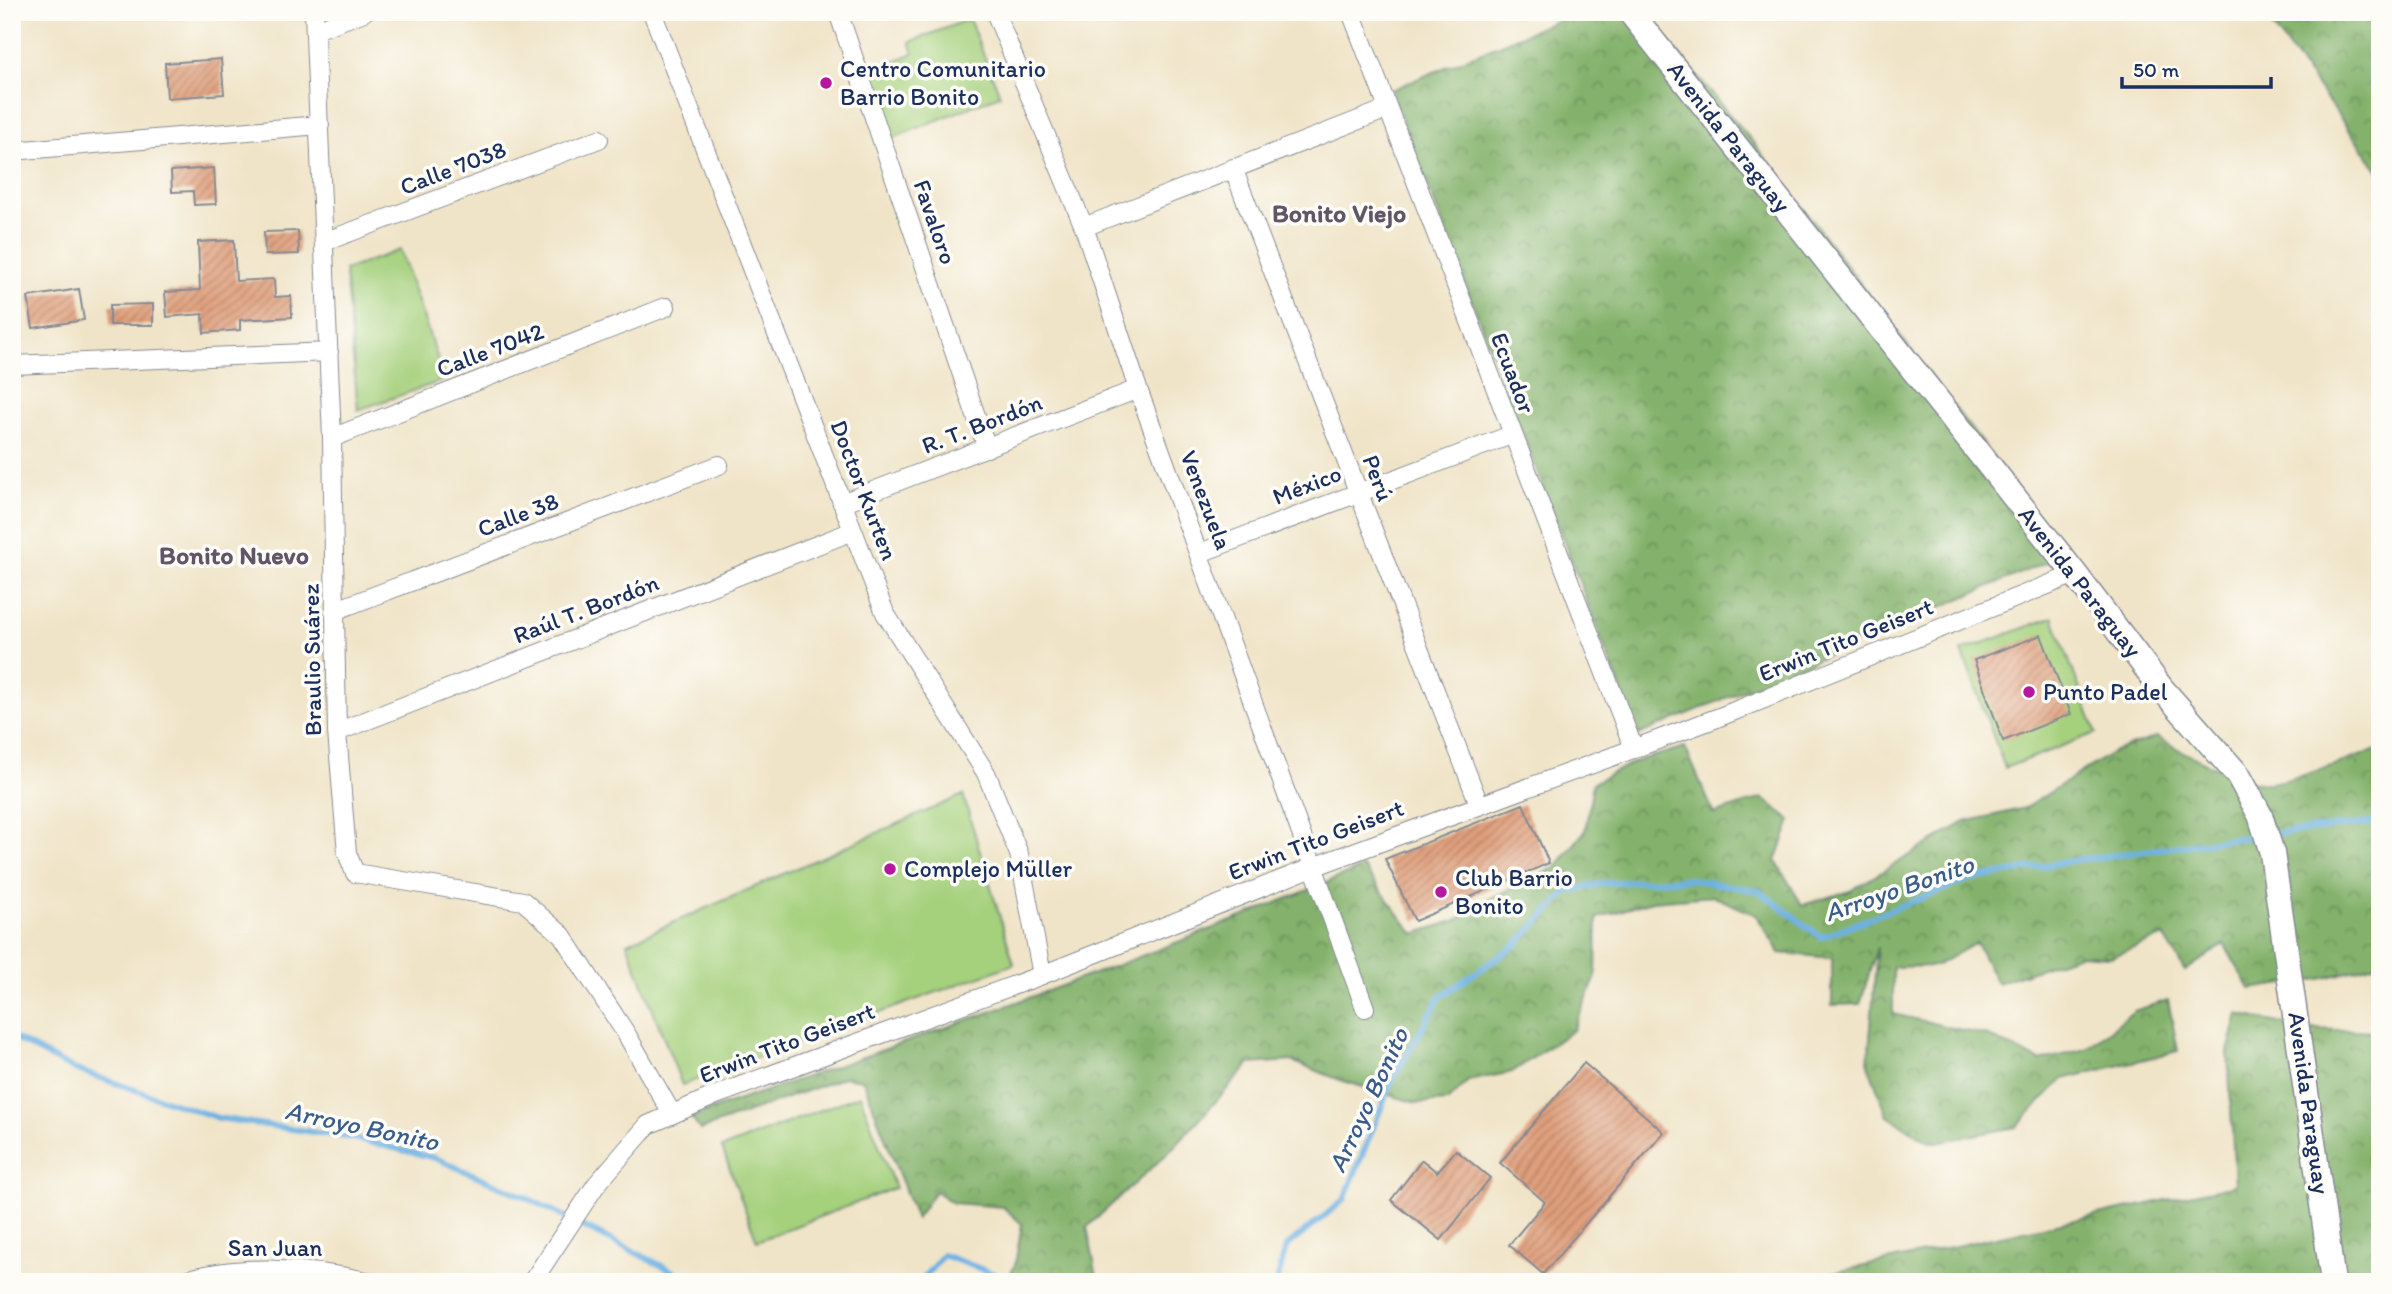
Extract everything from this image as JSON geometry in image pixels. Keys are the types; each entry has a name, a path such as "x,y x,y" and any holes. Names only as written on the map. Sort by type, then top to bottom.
{"main road":[{"name":"Avenida Paraguay","path":"1630,12 2076,574 2162,689 2238,775 2260,815 2272,853 2333,1282"}],"street":[{"path":"315,21 364,12"},
{"name":"Doctor Kurten","path":"652,12 885,613 986,773 1019,854 1042,975"},
{"name":"Favaloro","path":"838,12 987,448"},
{"name":"Venezuela","path":"995,12 1084,227 1138,389 1365,1008"},
{"name":"Ecuador","path":"1351,12 1634,750"},
{"name":"Braulio Suárez","path":"315,21 332,438 337,732 347,853 355,873 523,901 562,935 627,1035 672,1114"},
{"path":"1084,227 1387,109"},
{"path":"12,151 320,125"},
{"name":"Calle 7038","path":"324,243 599,139"},
{"name":"Perú","path":"1233,168 1479,804"},
{"name":"Calle 7042","path":"332,438 666,307"},
{"path":"12,365 329,352"},
{"name":"R. T. Bordón","path":"842,503 1138,389"},
{"name":"México","path":"1200,553 1357,491 1511,435"},
{"name":"Calle 38","path":"334,611 719,464"},
{"name":"Raúl T. Bordón","path":"337,732 853,531"},
{"name":"Erwin Tito Geisert","path":"532,1282 596,1185 648,1125 716,1095 1042,975 1313,867 1479,804 1634,750 2076,574"},
{"name":"San Juan","path":"180,1282 204,1273 327,1271 370,1282"}],"green space":[{"path":"1577,12 1643,12 1756,146 2066,554 1638,735 1391,90"},
{"path":"2262,12 2380,12 2380,172"},
{"path":"969,19 1000,95 893,138 867,72 914,53 910,42"},
{"path":"400,250 445,380 358,410 345,270"},
{"name":"Punto Padel","path":"2053,617 2096,733 2005,768 1962,651"},
{"path":"2157,737 2222,770 2260,783 2301,776 2380,749 2380,964 2320,979 2250,989 2224,944 2185,971 2164,936 2111,957 2079,955 1997,983 1976,943 1936,966 1893,967 1893,1014 1988,1036 2040,1061 2086,1049 2134,1011 2168,1000 2178,1051 2063,1079 2016,1127 1931,1143 1888,1116 1868,1065 1877,947 1860,1004 1832,1005 1832,958 1780,953 1756,915 1713,896 1652,901 1597,918 1596,977 1573,1030 1512,1072 1468,1081 1448,1101 1416,1103 1340,1080 1292,1061 1250,1064 1171,1150 1087,1227 1098,1282 1006,1282 1015,1265 1022,1224 1003,1207 953,1203 935,1191 916,1219 863,1080 844,1077 700,1130 691,1117 1113,967 1363,867 1414,934 1457,920 1482,902 1555,868 1585,831 1593,783 1634,762 1685,747 1714,814 1762,798 1791,820 1776,861 1802,905 1850,891 1965,822 2025,808 2115,751"},
{"name":"Complejo Müller","path":"963,795 1014,964 682,1085 627,943"},
{"path":"2238,1014 2305,1029 2380,1031 2380,1282 1791,1282 2235,1185 2228,1052"},
{"path":"860,1095 895,1188 757,1241 722,1148"}],"building":[{"path":"221,59 224,94 167,98 165,63"},
{"path":"214,168 216,204 194,205 193,191 172,192 171,171"},
{"path":"298,231 299,254 265,255 264,232"},
{"path":"234,240 236,281 274,279 275,297 291,296 292,317 240,320 240,330 204,333 203,314 167,317 165,292 200,290 198,242"},
{"path":"79,289 84,320 33,328 28,297"},
{"path":"153,304 153,325 110,325 110,305"},
{"path":"2041,635 2071,714 2003,741 1974,660"},
{"name":"Club Barrio Bonito","path":"1523,804 1549,863 1415,921 1385,859"},
{"path":"1584,1063 1664,1132 1543,1274 1509,1245 1545,1202 1500,1163"},
{"path":"1456,1150 1490,1178 1441,1240 1391,1200 1422,1160 1437,1172"}],"waterway":[{"name":"Arroyo Bonito","path":"2272,834 2380,822"},
{"name":"Arroyo Bonito","path":"1277,1282 1286,1247 1344,1200 1392,1081 1440,997 1516,945 1567,892 1604,883 1689,879 1759,891 1821,937 1968,880 2064,862 2261,835"},
{"name":"Arroyo Bonito","path":"12,1037 71,1068 218,1118 352,1138 435,1158 523,1196 694,1282"},
{"name":"Arroyo Bonito","path":"920,1282 943,1255 995,1274 998,1282"}],"place":[{"name":"Centro Comunitario Barrio Bonito","path":"826,83"},
{"name":"Punto Padel","path":"2029,692"},
{"name":"Complejo Müller","path":"890,869"},
{"name":"Club Barrio Bonito","path":"1441,892"}],"district":[{"name":"Bonito Viejo","path":"1339,213"},
{"name":"Bonito Nuevo","path":"234,555"}]}
